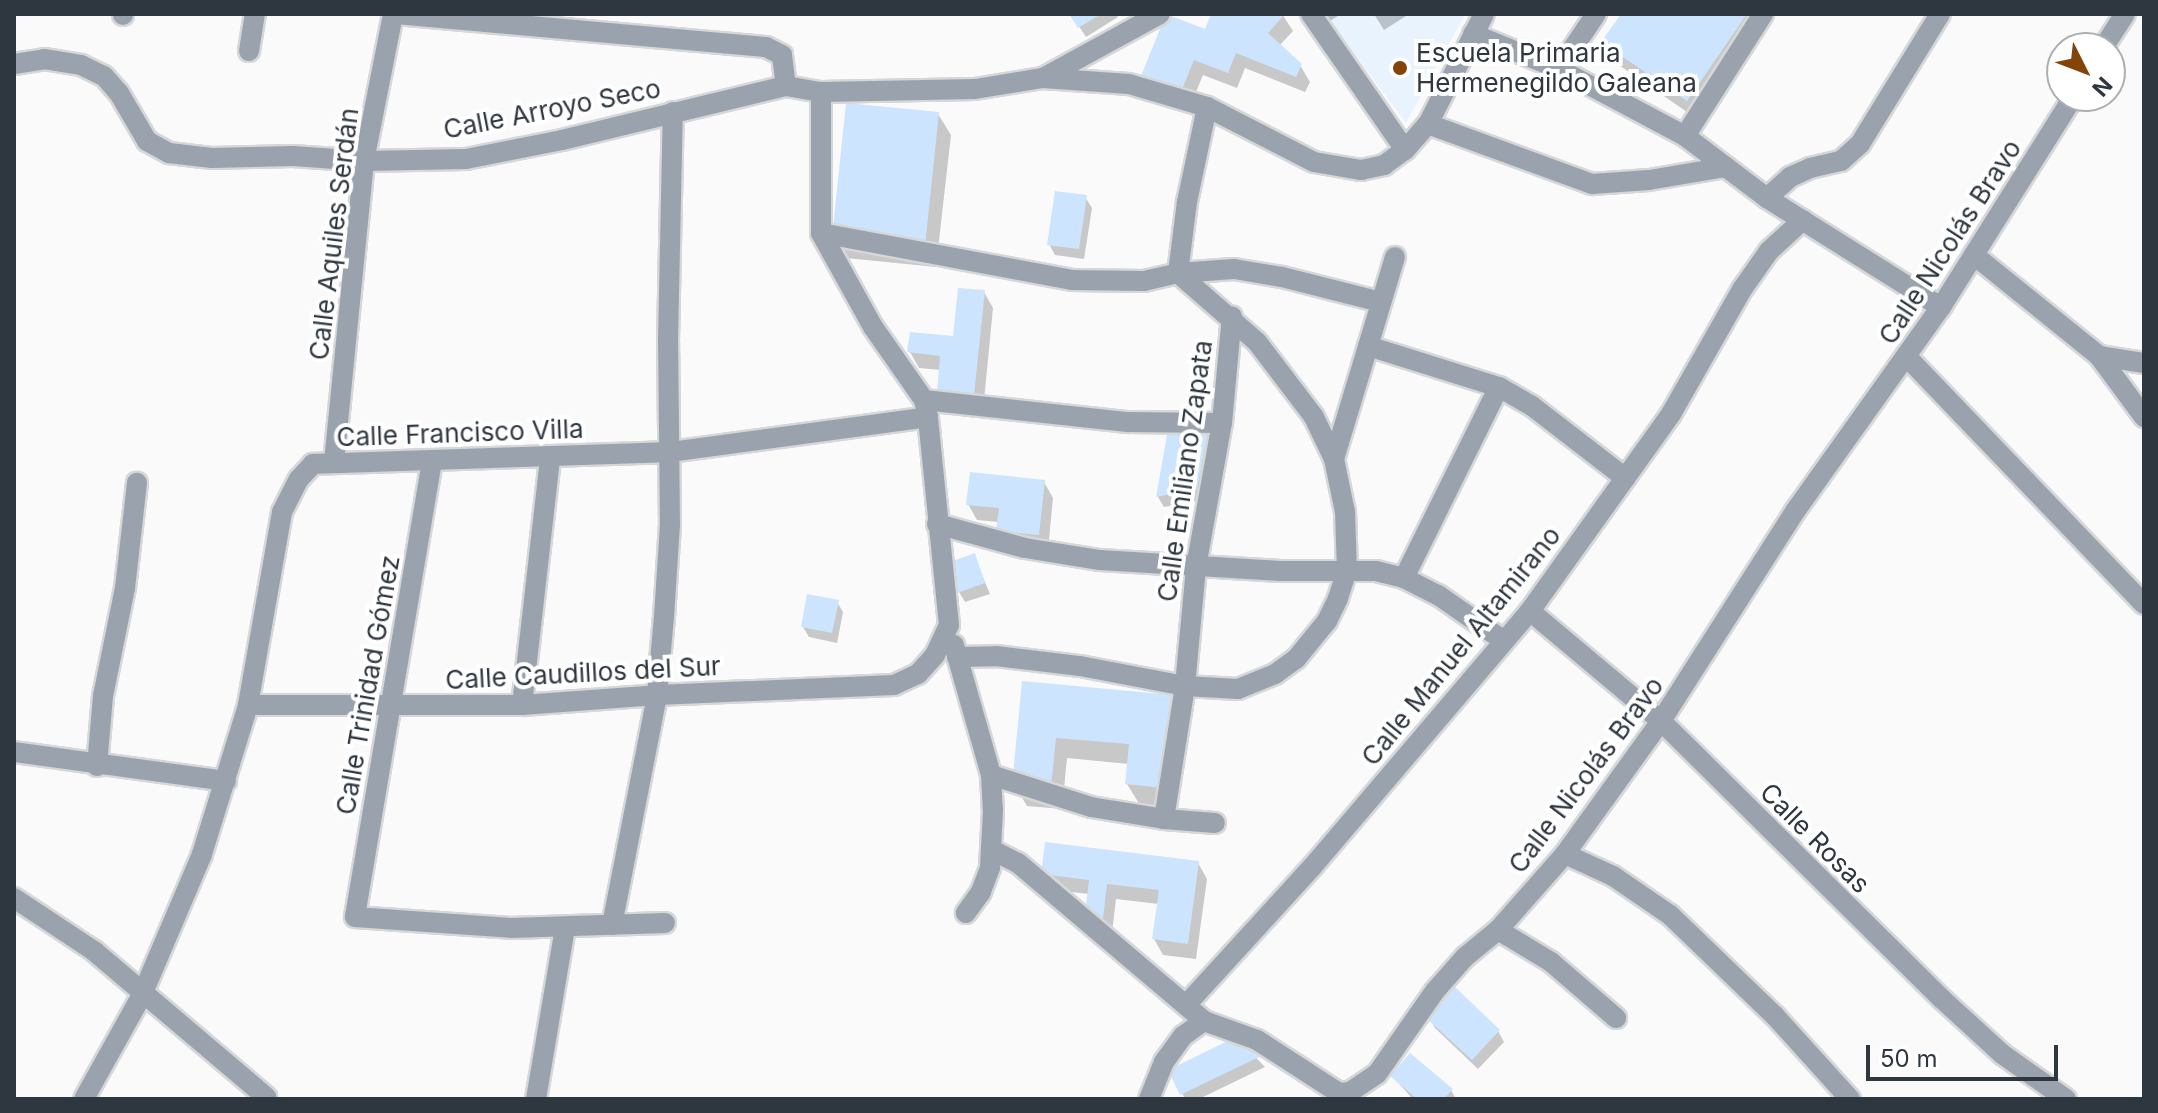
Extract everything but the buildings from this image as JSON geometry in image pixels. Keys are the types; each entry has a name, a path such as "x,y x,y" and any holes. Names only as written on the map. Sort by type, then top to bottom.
{"street":[{"path":"249,51 255,14"},
{"path":"402,14 766,47 782,55 786,86"},
{"name":"Calle Aquiles Serdán","path":"334,462 364,161 402,14"},
{"name":"Calle Arroyo Seco","path":"1043,78 1160,14"},
{"path":"1311,14 1405,150"},
{"name":"Calle Arroyo Seco","path":"14,64 44,59 81,65 104,76 119,93 147,141 169,153 212,158 293,156 364,161 466,159 562,140 786,86 821,92 975,89 1043,78 1129,84 1207,107 1314,162 1361,170 1384,165 1405,150 1428,124 1484,14"},
{"path":"1559,69 1596,14"},
{"path":"1685,136 1763,14"},
{"path":"1767,198 1790,177 1810,168 1841,161 1860,144 1940,14"},
{"path":"1473,34 1559,69 1685,136 1767,198 1941,307"},
{"path":"821,92 821,233 873,327 926,408 949,625 991,775 992,850 981,892 966,913"},
{"path":"1178,273 1187,202 1207,107"},
{"path":"612,925 657,695 670,525 673,112"},
{"name":"Calle Nicolás Bravo","path":"992,850 1018,863 1204,1021 1257,1040 1329,1090 1350,1092 1377,1074 1435,991 1465,957 1498,930 1565,854 1661,721 1796,510 1941,307 2064,112"},
{"path":"1428,124 1592,184 1649,180 1726,167"},
{"name":"Calle Manuel Altamirano","path":"1186,1005 1313,866 1530,611 1671,414 1743,288 1769,251 1803,220"},
{"path":"821,233 1072,280 1144,281 1178,273 1234,269 1282,277 1381,302"},
{"path":"1974,255 2099,356 2144,417"},
{"path":"1334,459 1395,257"},
{"name":"Calle Emiliano Zapata","path":"1164,819 1185,686 1196,567 1222,423 1232,316 1178,273"},
{"path":"957,657 996,656 1185,686 1238,689 1275,674 1296,659 1327,621 1347,571 1345,512 1334,459 1314,417 1257,342 1232,316"},
{"path":"1368,346 1499,387 1532,406 1625,478"},
{"path":"2099,356 2144,363"},
{"path":"1907,357 2144,604"},
{"path":"1404,578 1499,387"},
{"name":"Calle Francisco Villa","path":"84,1099 142,995 202,854 248,705 282,512 299,479 313,464 670,452 926,408 1128,422 1222,423"},
{"path":"522,705 550,458"},
{"name":"Calle Trinidad Gómez","path":"432,461 355,917 511,928 565,927"},
{"path":"97,766 103,696 125,588 137,483"},
{"path":"937,524 1025,548 1100,560 1196,567 1376,571 1404,578 1438,595 1504,641"},
{"name":"Calle Rosas","path":"1530,611 1661,721 1942,999 2002,1054 2066,1099"},
{"name":"Calle Caudillos del Sur","path":"248,705 522,705 657,695 894,685 918,674 935,655 949,625"},
{"path":"14,752 97,766 226,781"},
{"path":"991,775 1091,807 1164,819 1215,823"},
{"path":"1565,854 1613,876 1670,915 1775,1016 1850,1099"},
{"path":"14,898 75,936 266,1097"},
{"path":"536,1099 565,927 665,923"},
{"path":"1498,930 1551,962 1616,1018"},
{"path":"1152,1097 1171,1053 1183,1036 1204,1021"}],"shaded area":[{"name":"Escuela Primaria Hermenegildo Galeana","path":"1325,14 1465,14 1406,123"}],"place":[{"name":"Escuela Primaria Hermenegildo Galeana","path":"1400,68"}]}
